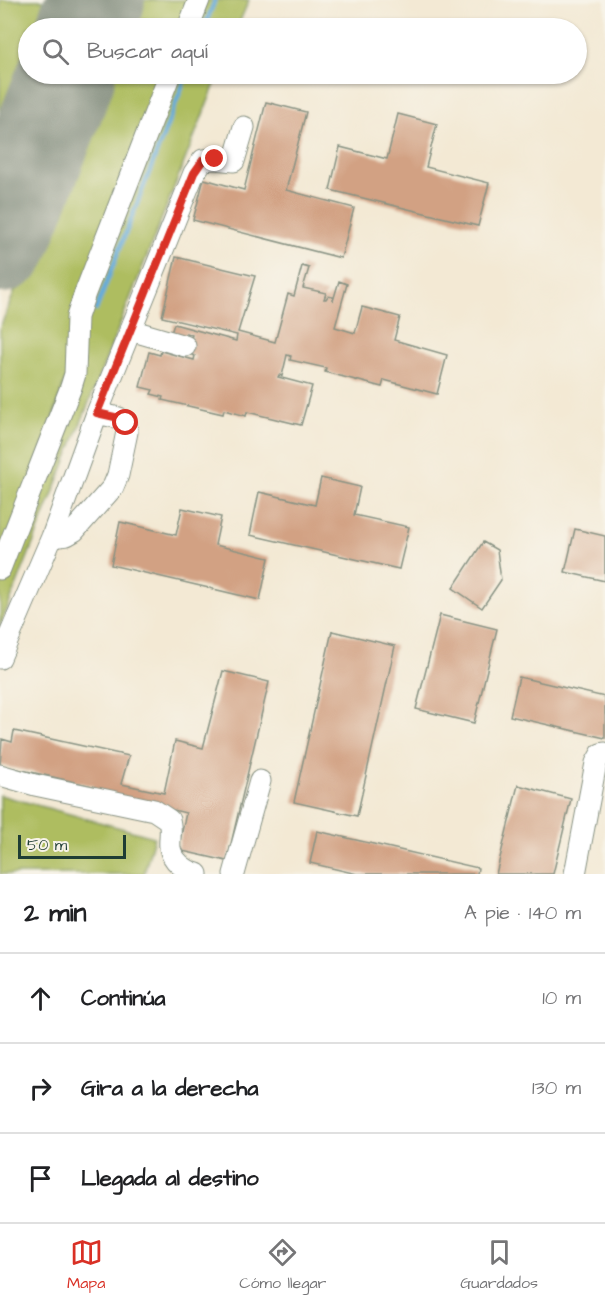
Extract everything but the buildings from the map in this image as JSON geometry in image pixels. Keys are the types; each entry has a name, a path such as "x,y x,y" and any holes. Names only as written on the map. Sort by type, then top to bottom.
{"lane":[{"path":"192,18 199,0"},
{"path":"0,569 75,374 77,317 85,292 167,84"},
{"path":"0,658 52,537 97,413 197,166 203,160 234,161 244,127"},
{"path":"130,330 185,346"},
{"path":"52,537 67,535 74,531 113,487 118,475 127,432 126,423 119,418 97,413"},
{"path":"575,874 597,803 596,763 601,754 605,753"},
{"path":"0,775 35,785 154,810 169,819 170,850 176,860 196,874"},
{"path":"234,874 260,781"}],"green space":[{"path":"0,0 62,0 55,18 18,18 18,84 29,84 0,157"},
{"path":"130,0 195,0 188,18 123,18"},
{"path":"203,0 249,0 241,18 196,18"},
{"path":"97,84 162,84 81,291 71,373 0,558 0,328"},
{"path":"170,84 215,84 0,627 0,579 79,336"},
{"path":"0,795 154,837 144,874 0,874"}],"waterway":[{"path":"208,18 215,0"},
{"path":"96,310 183,84"}],"runway":[{"path":"89,18 96,0"},
{"path":"0,244 63,84"}],"route":[{"path":"126,423 119,418 97,413 197,166 203,160 215,159"}]}
